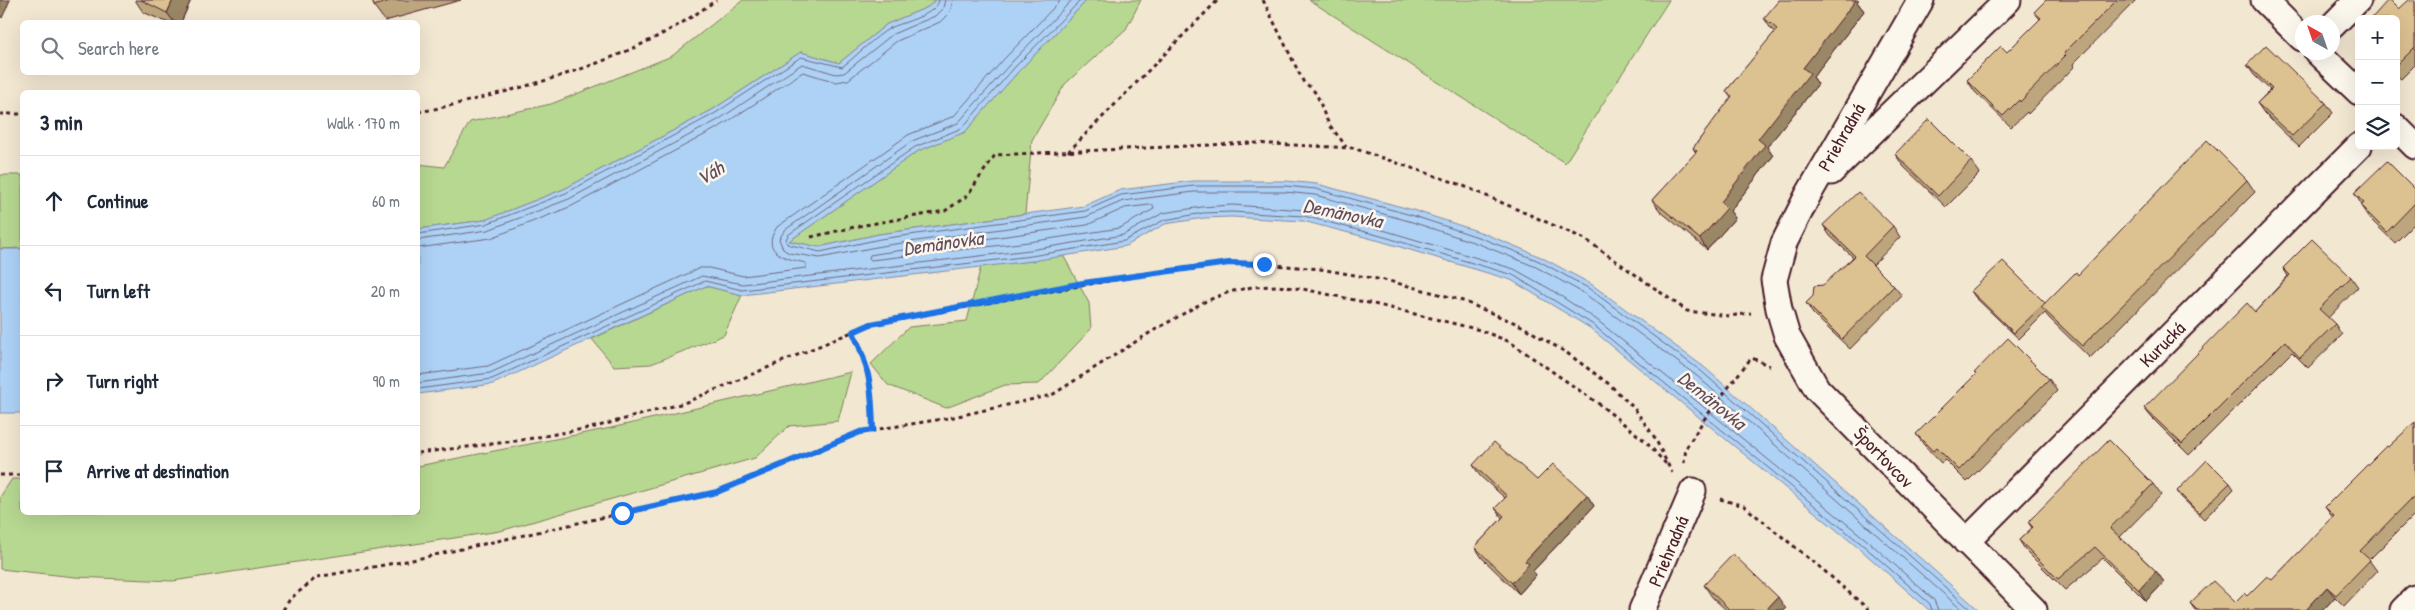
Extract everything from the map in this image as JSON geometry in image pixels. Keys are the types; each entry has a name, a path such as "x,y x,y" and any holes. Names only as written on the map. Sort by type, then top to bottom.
{"street":[{"name":"Priehradná","path":"1774,280 1784,243 1808,195 1921,0"},
{"path":"1808,195 2008,0"},
{"path":"2264,0 2295,31"},
{"path":"2340,18 2358,0"},
{"path":"2325,60 2355,88"},
{"path":"2400,131 2415,146"},
{"name":"Kurucká","path":"1966,542 2355,150"},
{"name":"Športovcov","path":"1774,280 1786,336 1817,389 2034,610"},
{"name":"Priehradná","path":"1642,610 1693,491"},
{"path":"2403,610 2415,598"}],"path":[{"path":"420,112 534,85 615,57 660,37 716,0"},
{"path":"1067,153 1218,0"},
{"path":"1263,0 1304,83 1312,87 1319,96 1328,123 1347,148"},
{"path":"0,114 20,114"},
{"path":"811,237 859,226 945,211 967,196 995,155 1252,143 1347,148 1459,184 1585,239 1687,311 1730,316 1779,309"},
{"path":"283,610 290,599 317,577 412,560 717,492 860,432 949,418 1052,395 1150,332 1204,302 1229,292 1252,287 1277,286 1303,289 1480,330 1510,342 1607,410 1644,440 1670,469 1654,438 1634,408 1608,384 1568,353 1520,325 1458,299 1389,281 1320,269 1229,263 1083,283 871,324 684,403 595,427 516,441 420,453"},
{"path":"853,332 865,357 872,387 873,430"},
{"path":"1686,448 1747,363"},
{"path":"0,475 20,475"},
{"path":"1693,491 1744,506 1821,568 1869,610"}],"green space":[{"path":"743,0 936,0 928,7 887,24 839,63 801,52 712,110 564,189 485,220 420,229 420,164 444,167 470,122 551,104 672,56"},
{"path":"1087,0 1141,0 1126,29 1065,84 1032,140 1025,214 879,234 819,247 789,241 918,151 965,132 1018,72"},
{"path":"1309,0 1669,0 1565,163"},
{"path":"0,175 20,175 20,248 0,249"},
{"path":"1063,255 1089,303 1091,329 1039,384 1005,385 946,408 888,385 871,364 909,327 967,321 981,266 1032,261"},
{"path":"706,286 742,295 724,335 651,364 614,366 592,339"},
{"path":"851,372 838,421 789,426 755,458 500,531 173,581 75,577 0,569 0,497 12,479 20,479 20,515 420,515 420,466 611,428"}],"water":[{"path":"936,0 1087,0 1018,72 965,132 918,151 789,241 819,247 879,234 1084,206 1120,190 1193,181 1286,181 1317,184 1413,210 1483,233 1541,257 1591,284 1704,367 1979,610 1929,610 1861,550 1590,328 1511,280 1380,241 1303,221 1231,217 1204,218 1165,224 1126,246 1032,261 742,295 706,286 493,384 420,394 420,229 485,220 564,189 712,110 801,52 839,63 887,24 928,7"},
{"path":"0,249 20,249 20,413 0,413"}],"building":[{"path":"141,0 173,0 167,13"},
{"path":"372,0 393,0 374,6"},
{"path":"1779,0 1856,0 1803,68 1810,73 1758,139 1765,145 1721,202 1727,208 1700,239 1652,200 1697,151 1693,148 1732,96 1726,91 1777,29 1764,18"},
{"path":"2046,0 2117,0 2064,53 2066,55 2020,102 2019,100 2003,116 1967,80 2001,46 2007,52 2041,18 2034,12"},
{"path":"2388,0 2399,9 2409,0 2415,0 2415,47 2400,62 2400,15 2375,15"},
{"path":"2266,45 2326,103 2292,136 2257,103 2272,89 2247,65"},
{"path":"1929,119 1971,161 1938,196 1895,154"},
{"path":"2207,140 2247,180 2082,346 2041,307 2076,272 2078,275"},
{"path":"2387,161 2415,189 2415,203 2387,232 2361,206 2364,203 2354,193"},
{"path":"1858,192 1893,226 1864,256 1894,286 1842,339 1806,303 1813,296 1814,286 1823,285 1855,256 1823,225"},
{"path":"2312,239 2351,277 2319,309 2335,324 2300,358 2285,341 2182,444 2144,408 2247,303 2255,312 2290,275 2283,268"},
{"path":"2003,261 2045,303 2014,333 1971,291"},
{"path":"2008,338 2049,379 1959,470 1937,448 1933,451 1916,434 1976,374 1974,373"},
{"path":"2415,422 2415,495 2360,551 2370,560 2336,595 2327,587 2306,610 2197,610 2190,603 2213,581 2235,602 2244,593 2247,596 2267,576 2272,580 2334,516 2325,507 2386,446 2388,447"},
{"path":"2109,440 2153,484 2110,528 2156,571 2139,590 2095,547 2058,579 2019,540 2033,527 2028,522"},
{"path":"1494,442 1537,480 1553,464 1587,495 1525,561 1529,564 1512,583 1475,547 1504,516 1495,508 1507,496 1473,465"},
{"path":"2207,460 2230,483 2199,513 2177,491"},
{"path":"1733,554 1778,597 1766,610 1730,610 1704,585"}],"route":[{"path":"622,513 717,492 860,432 873,430 872,387 865,357 853,332 871,324 1083,283 1229,263 1264,264"}],"water label":[{"name":"Váh","path":"710,173"},
{"name":"Demänovka","path":"1343,213"},
{"name":"Demänovka","path":"943,243"},
{"name":"Demänovka","path":"1712,400"}]}
